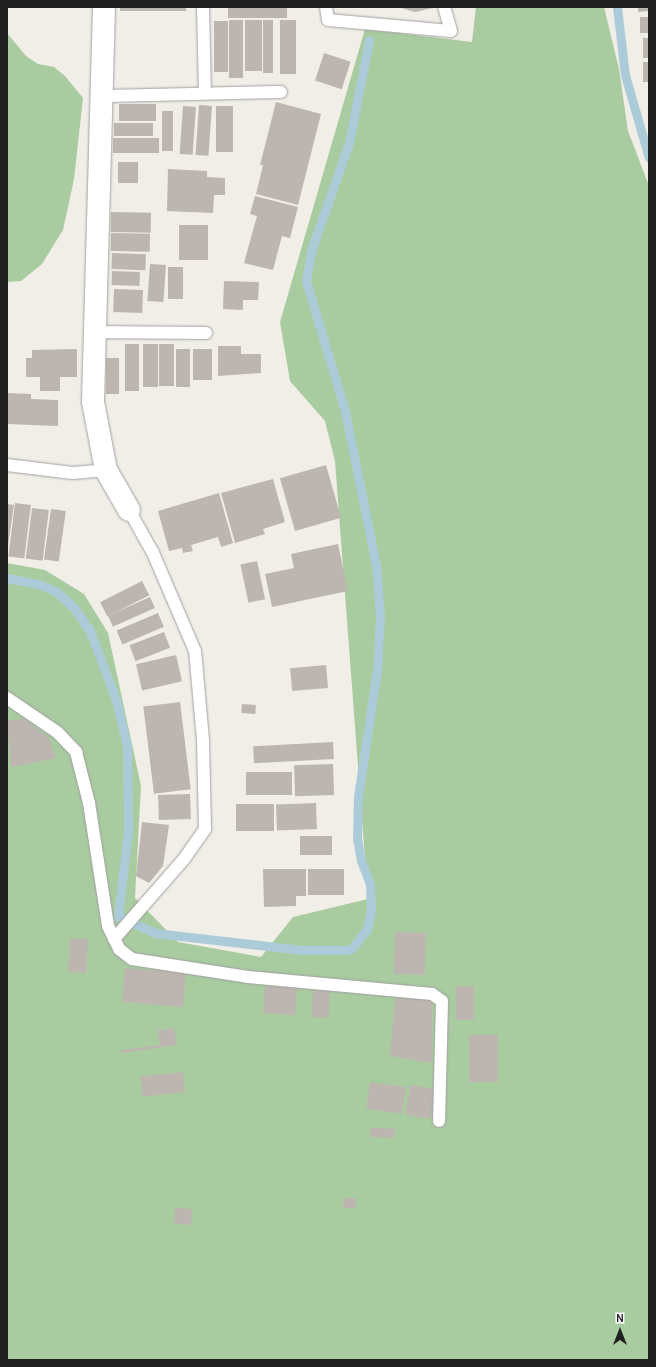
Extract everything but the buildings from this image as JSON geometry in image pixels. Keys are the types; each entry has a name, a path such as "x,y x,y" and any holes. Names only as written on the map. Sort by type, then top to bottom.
{"street":[{"path":"104,7 103,96 94,332 93,402 106,470 130,510"}],"lane":[{"path":"203,7 205,93"},
{"path":"326,7 328,20 451,31 444,7"},
{"path":"103,96 281,92"},
{"path":"94,332 206,333"},
{"path":"7,465 73,473 106,470"},
{"path":"114,939 184,860 205,829 203,740 195,651 153,554 130,510"},
{"path":"7,698 57,732 76,752 89,803 108,926 118,949 132,959 248,977 432,994 442,1001 439,1120"}],"green space":[{"path":"476,7 604,7 619,69 628,131 649,186 649,1360 7,1360 7,563 45,570 84,594 108,633 141,786 135,898 178,942 261,957 293,917 368,899 335,461 325,421 290,381 280,322 365,29 472,42"},
{"path":"7,33 26,56 38,64 54,67 65,76 83,98 74,179 63,230 42,264 21,281 7,282"}],"waterway":[{"path":"617,7 625,75 649,158"},
{"path":"7,578 39,584 57,592 75,609 90,631 116,700 127,746 128,831 118,916 155,933 302,950 349,950 353,947 367,929 371,911 370,884 361,861 357,839 358,797 377,670 380,617 376,565 345,411 306,281 312,248 349,143 369,40"}]}
